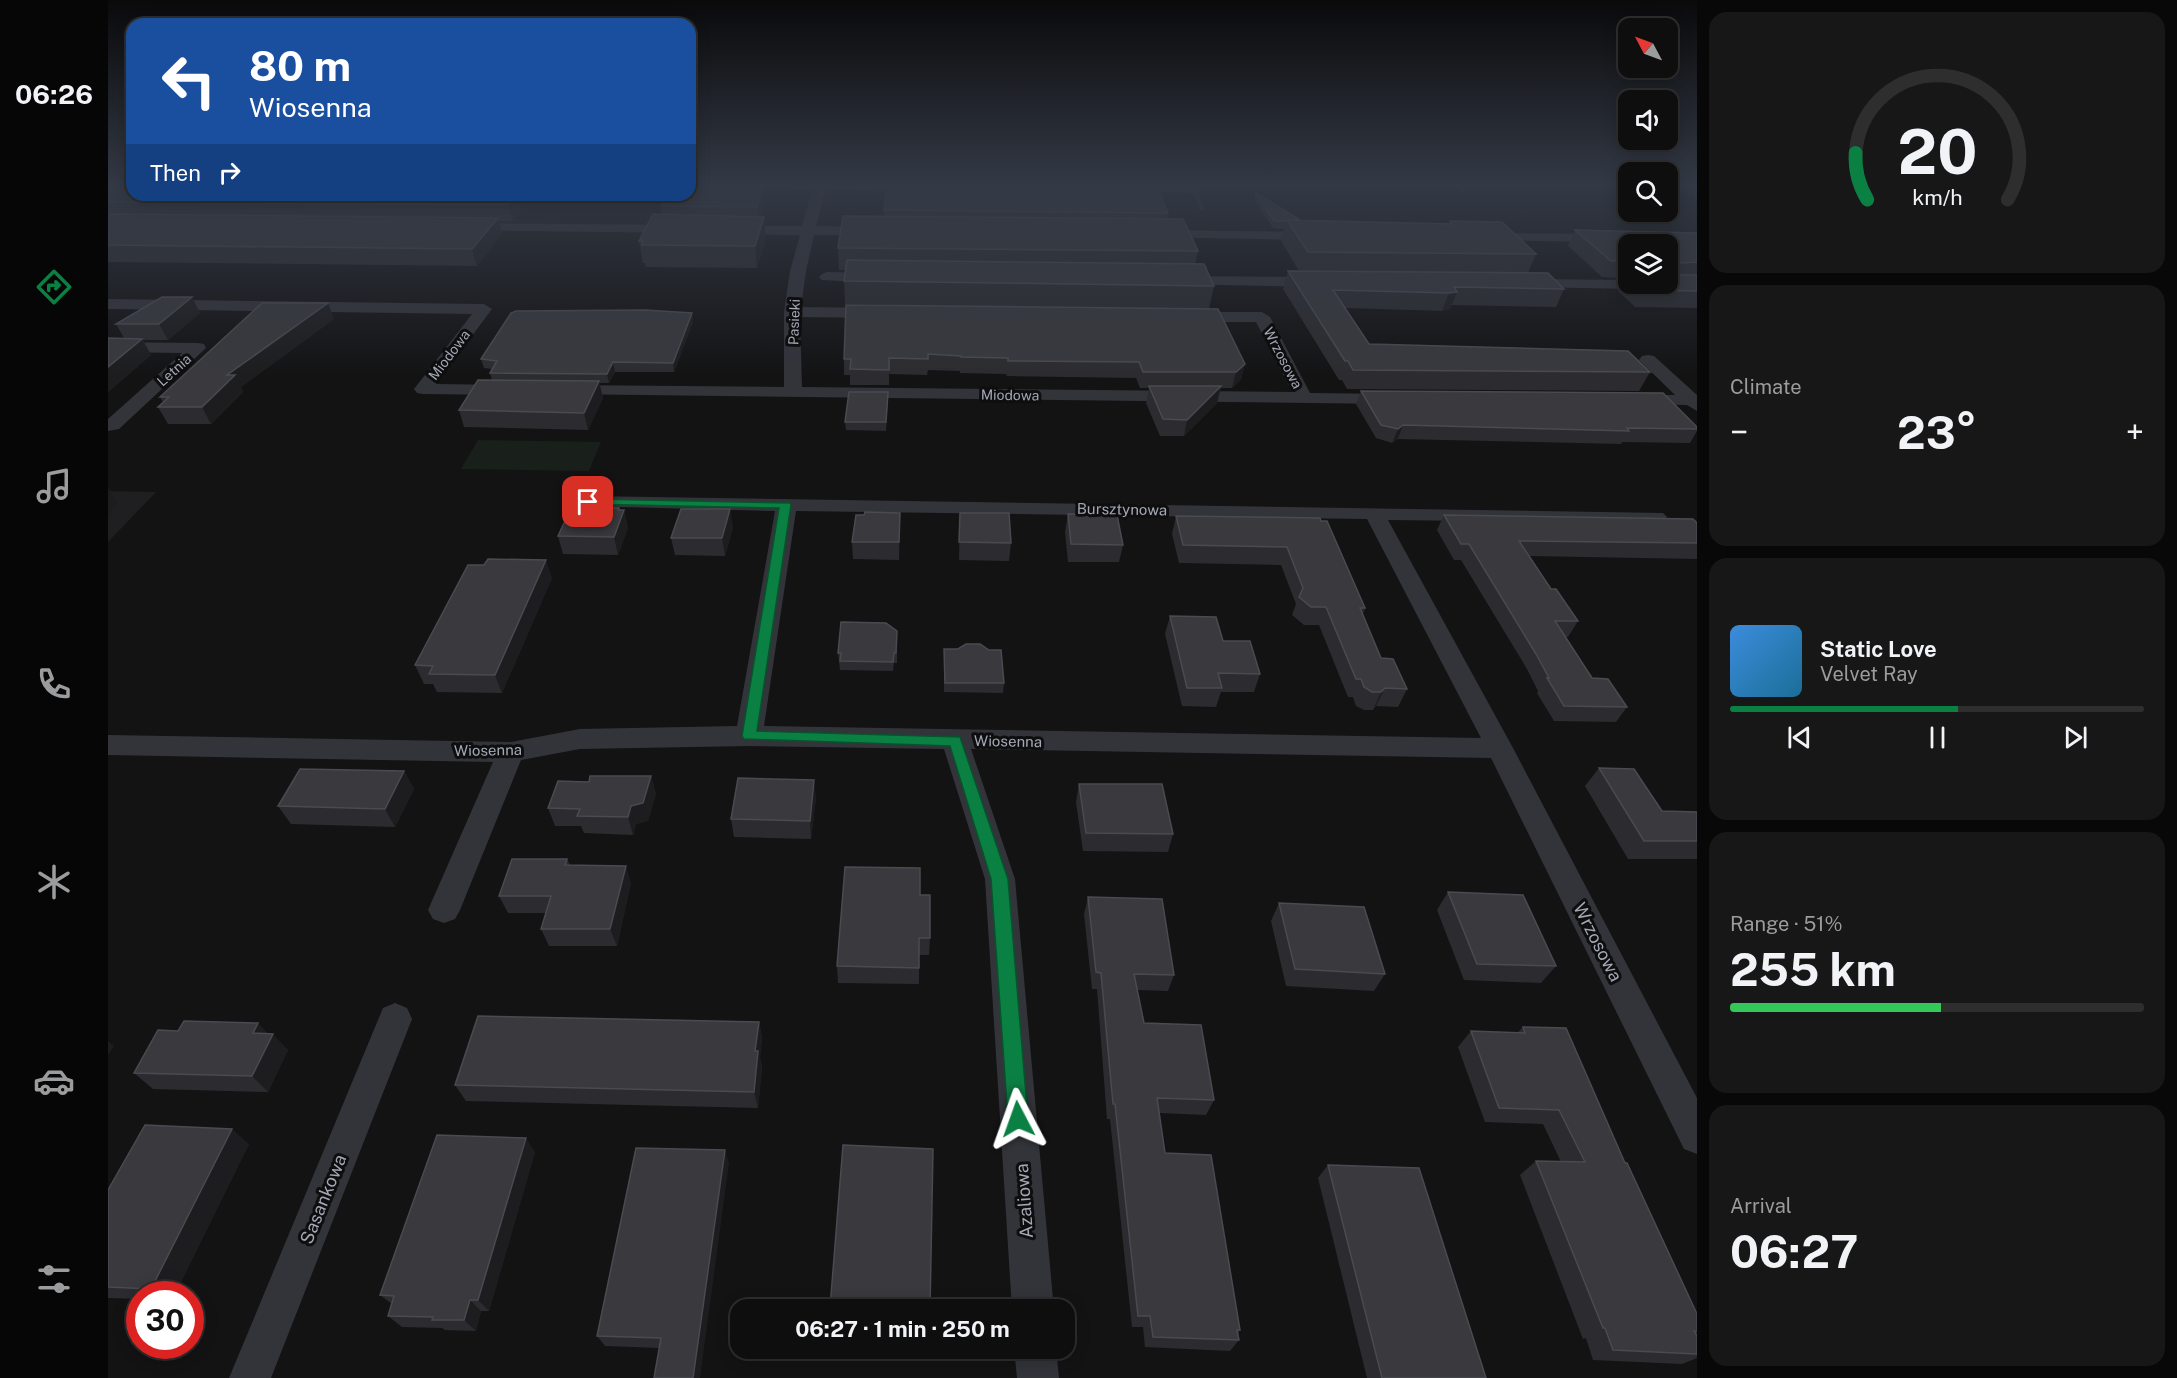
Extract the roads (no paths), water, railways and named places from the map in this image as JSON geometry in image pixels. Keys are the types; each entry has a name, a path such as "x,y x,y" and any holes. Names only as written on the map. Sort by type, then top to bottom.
{"street":[{"name":"Pasieki","path":"793,392 792,312 796,276 804,247"},
{"path":"827,278 897,278"},
{"path":"1166,281 1334,282"},
{"path":"1511,284 1697,285"},
{"name":"Miodowa","path":"108,304 484,309 423,389 519,390"},
{"path":"792,312 898,313"},
{"name":"Wrzosowa","path":"1168,316 1262,318 1304,398"},
{"name":"Letnia","path":"108,347 198,348 112,425 108,425"},
{"path":"1648,360 1695,402"},
{"name":"Miodowa","path":"543,390 1410,399"},
{"path":"1622,400 1695,402"},
{"name":"Bursztynowa","path":"588,502 1656,517"},
{"path":"749,736 786,505"},
{"path":"1374,513 1500,748"},
{"name":"Wiosenna","path":"108,745 511,752 580,739 749,736 1500,748"},
{"name":"Azaliowa","path":"955,741 1000,879 1031,1299"},
{"name":"Wrzosowa","path":"1500,748 1697,1136"},
{"path":"444,910 511,752"},
{"name":"Sasankowa","path":"250,1378 395,1019"},
{"path":"1036,1359 1038,1378"}]}
